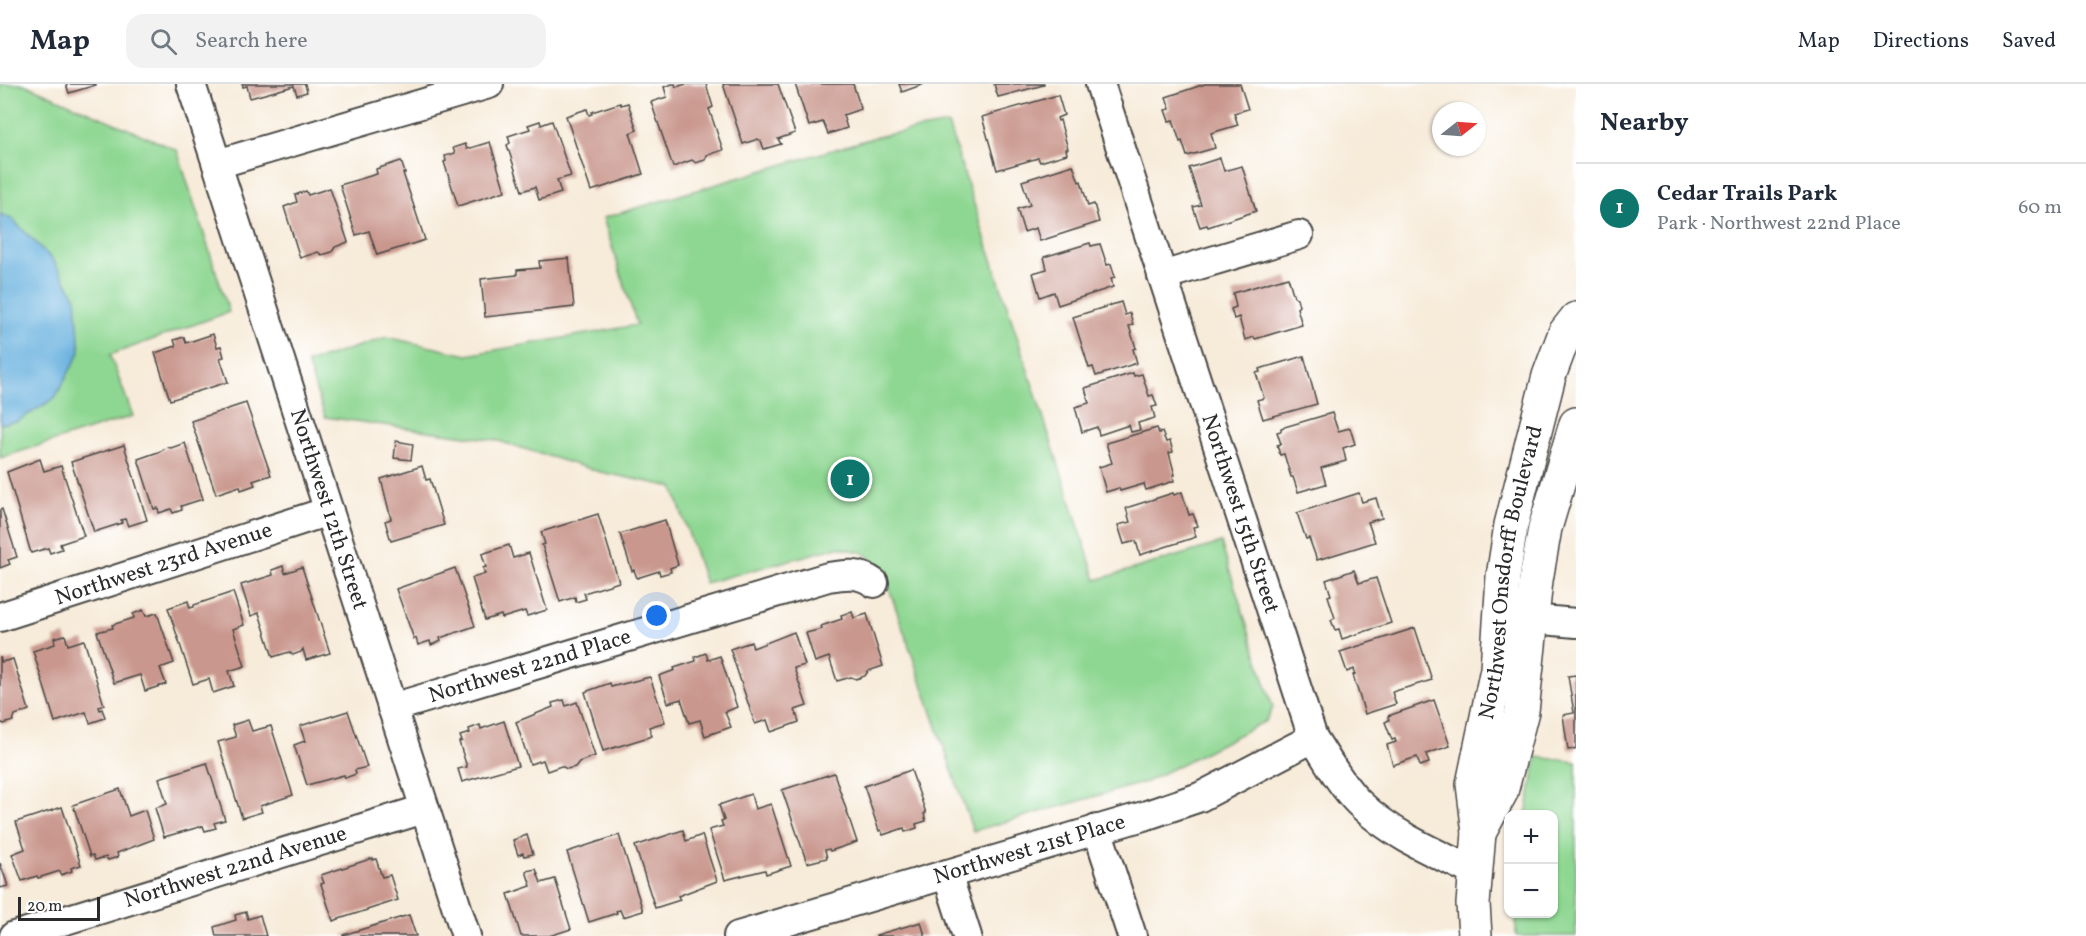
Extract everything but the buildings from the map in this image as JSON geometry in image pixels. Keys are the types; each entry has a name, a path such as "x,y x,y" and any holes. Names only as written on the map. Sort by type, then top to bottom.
{"street":[{"name":"Northwest 12th Street","path":"191,84 466,936"},
{"path":"217,164 489,84"},
{"name":"Northwest 15th Street","path":"1100,84 1313,738 1357,801 1381,823 1407,840 1475,872"},
{"path":"1162,276 1299,235"},
{"name":"Northwest Onsdorff Boulevard","path":"1474,936 1475,872 1479,833 1473,784 1497,669 1503,577 1510,525 1549,376 1565,333 1576,319"},
{"name":"Northwest Onsdorff Boulevard","path":"1479,833 1501,792 1512,755 1522,711 1536,580 1545,528 1576,424"},
{"name":"Northwest 23rd Avenue","path":"0,617 328,512"},
{"name":"Northwest 22nd Place","path":"392,708 828,577 848,574 864,575 874,583"},
{"path":"1501,617 1576,623"},
{"name":"Northwest 21st Place","path":"738,936 801,927 947,874 1200,797 1313,738"},
{"name":"Northwest 22nd Avenue","path":"14,936 424,809"},
{"path":"1097,830 1132,936"},
{"path":"947,874 967,936"}],"green space":[{"path":"0,84 24,84 177,150 229,312 110,355 133,416 0,458"},
{"path":"948,124 1096,580 1221,543 1273,708 1266,721 1146,782 973,831 884,574 864,553 838,547 705,583 673,487 600,472 495,440 325,417 307,363 387,337 467,355 637,325 603,218 879,136"},
{"path":"1537,757 1576,762 1576,936 1516,936 1516,918 1558,918 1558,810 1527,810"}],"water":[{"path":"0,214 12,219 53,260 76,298 80,352 55,398 18,421 0,424"}],"place":[{"name":"Cedar Trails Park","path":"850,479"}]}
